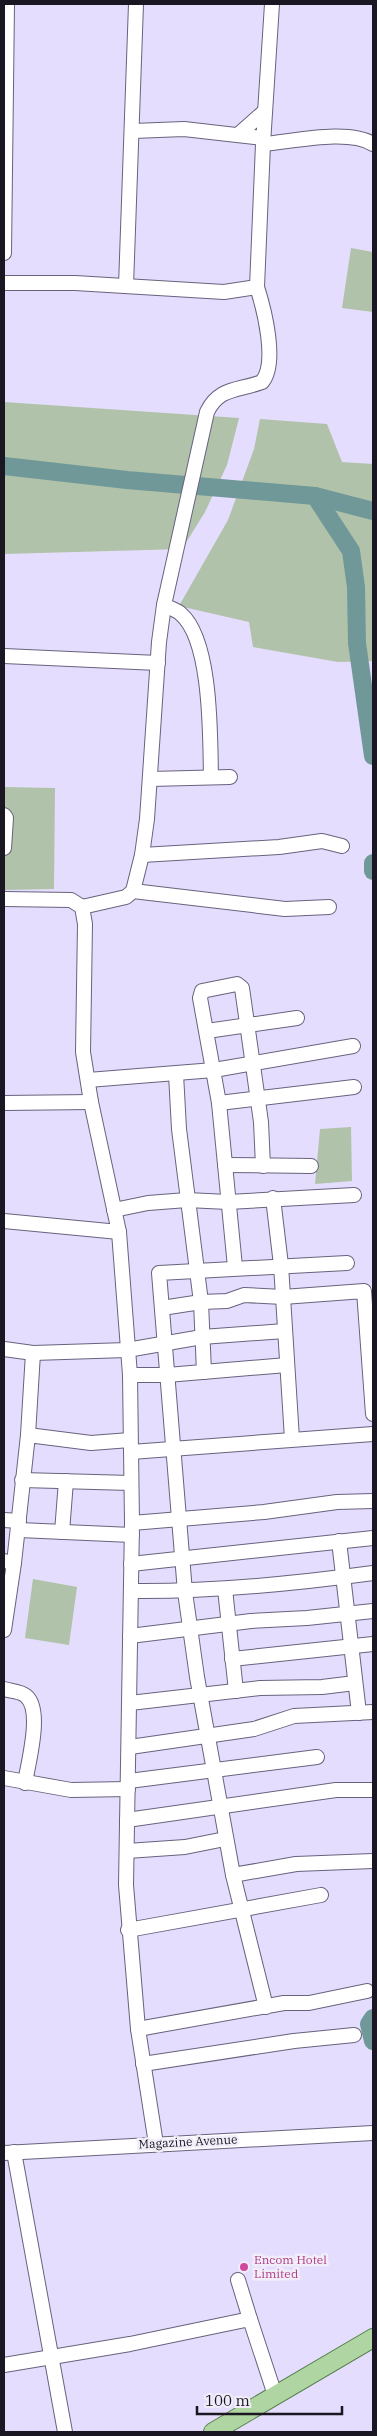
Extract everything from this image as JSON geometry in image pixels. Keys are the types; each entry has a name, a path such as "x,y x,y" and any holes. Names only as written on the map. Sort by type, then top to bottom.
{"main road":[{"path":"213,2432 373,2338"}],"street":[{"path":"4,253 7,4"},
{"path":"126,286 134,131 136,4"},
{"path":"4,898 71,900 82,907 126,897 132,891 142,854 164,605 207,412 212,403 224,392 262,382 268,367 268,325 257,286 263,141 272,4"},
{"path":"239,134 265,111"},
{"path":"134,131 184,128 239,134 263,141 341,137 356,138 373,144"},
{"path":"4,283 75,283 224,292 257,286"},
{"path":"164,605 182,614 196,637 210,699 211,777"},
{"path":"4,656 158,663"},
{"path":"150,779 230,777"},
{"path":"4,815 6,818 4,848"},
{"path":"142,854 279,847 322,841 342,846"},
{"path":"132,891 285,909 329,907"},
{"path":"82,907 85,924 83,1052 91,1102 119,1232 130,1375 132,1529 130,1747 127,1820 128,1930 138,2029 156,2144"},
{"path":"235,1267 219,1103 200,998 202,991 240,985 242,988 256,1098 261,1122 263,1166"},
{"path":"207,1031 297,1018"},
{"path":"88,1080 176,1074 252,1066 353,1046"},
{"path":"176,1074 187,1200 195,1270 201,1302 204,1372"},
{"path":"219,1103 354,1087"},
{"path":"4,1103 91,1102"},
{"path":"225,1165 311,1166"},
{"path":"114,1210 148,1203 187,1200 228,1202 354,1194"},
{"path":"273,1198 283,1297 292,1439"},
{"path":"4,1221 119,1232"},
{"path":"266,2007 240,1908 225,1840 215,1770 200,1695 190,1629 159,1273 235,1267 347,1263"},
{"path":"162,1308 201,1302 227,1301 244,1295 283,1297 364,1291 373,1414"},
{"path":"4,1349 33,1353 127,1350 202,1337 285,1331"},
{"path":"4,1630 9,1562 19,1526 22,1480 28,1435 33,1353"},
{"path":"130,1375 167,1375 287,1366"},
{"path":"28,1435 91,1443 174,1448 373,1434"},
{"path":"22,1480 131,1483"},
{"path":"62,1532 66,1481"},
{"path":"4,1520 19,1526 62,1532 132,1529 179,1519 264,1512 337,1502 373,1501"},
{"path":"131,1564 373,1538"},
{"path":"339,1541 359,1713"},
{"path":"131,1591 186,1592 297,1584 373,1573"},
{"path":"225,1589 236,1690"},
{"path":"130,1636 228,1624 373,1610"},
{"path":"232,1659 373,1644"},
{"path":"130,1704 236,1690 322,1687 355,1683"},
{"path":"4,1689 25,1695 33,1705 35,1716 25,1783"},
{"path":"130,1747 254,1729 294,1716 373,1712"},
{"path":"4,1778 71,1790 128,1785 215,1770 317,1757"},
{"path":"127,1820 336,1790 373,1790"},
{"path":"127,1851 185,1847 225,1840"},
{"path":"233,1875 296,1864 373,1861"},
{"path":"128,1930 240,1908 321,1895"},
{"path":"138,2029 284,2003 309,2003 368,1991"},
{"path":"143,2064 294,2041 354,2036"},
{"name":"Magazine Avenue","path":"9,2153 373,2133"},
{"path":"9,2153 66,2432"},
{"path":"238,2280 275,2395"},
{"path":"4,2365 130,2344 250,2319"}],"green space":[{"path":"351,248 373,252 373,312 342,308"},
{"path":"4,402 239,418 227,465 205,512 182,549 4,554"},
{"path":"260,419 327,424 342,462 373,464 373,661 338,662 253,647 249,622 179,606 228,520 254,449"},
{"path":"4,787 55,788 54,889 4,890"},
{"path":"351,1127 352,1181 315,1184 320,1129"},
{"path":"33,1579 77,1587 69,1645 25,1638"}],"waterway":[{"path":"4,466 127,480 315,496 373,511"},
{"path":"315,496 351,551 356,587 357,643 373,756"},
{"path":"373,863 373,871"},
{"path":"373,2018 369,2024 373,2041"}],"place":[{"name":"Encom Hotel Limited","path":"244,2267"}]}
